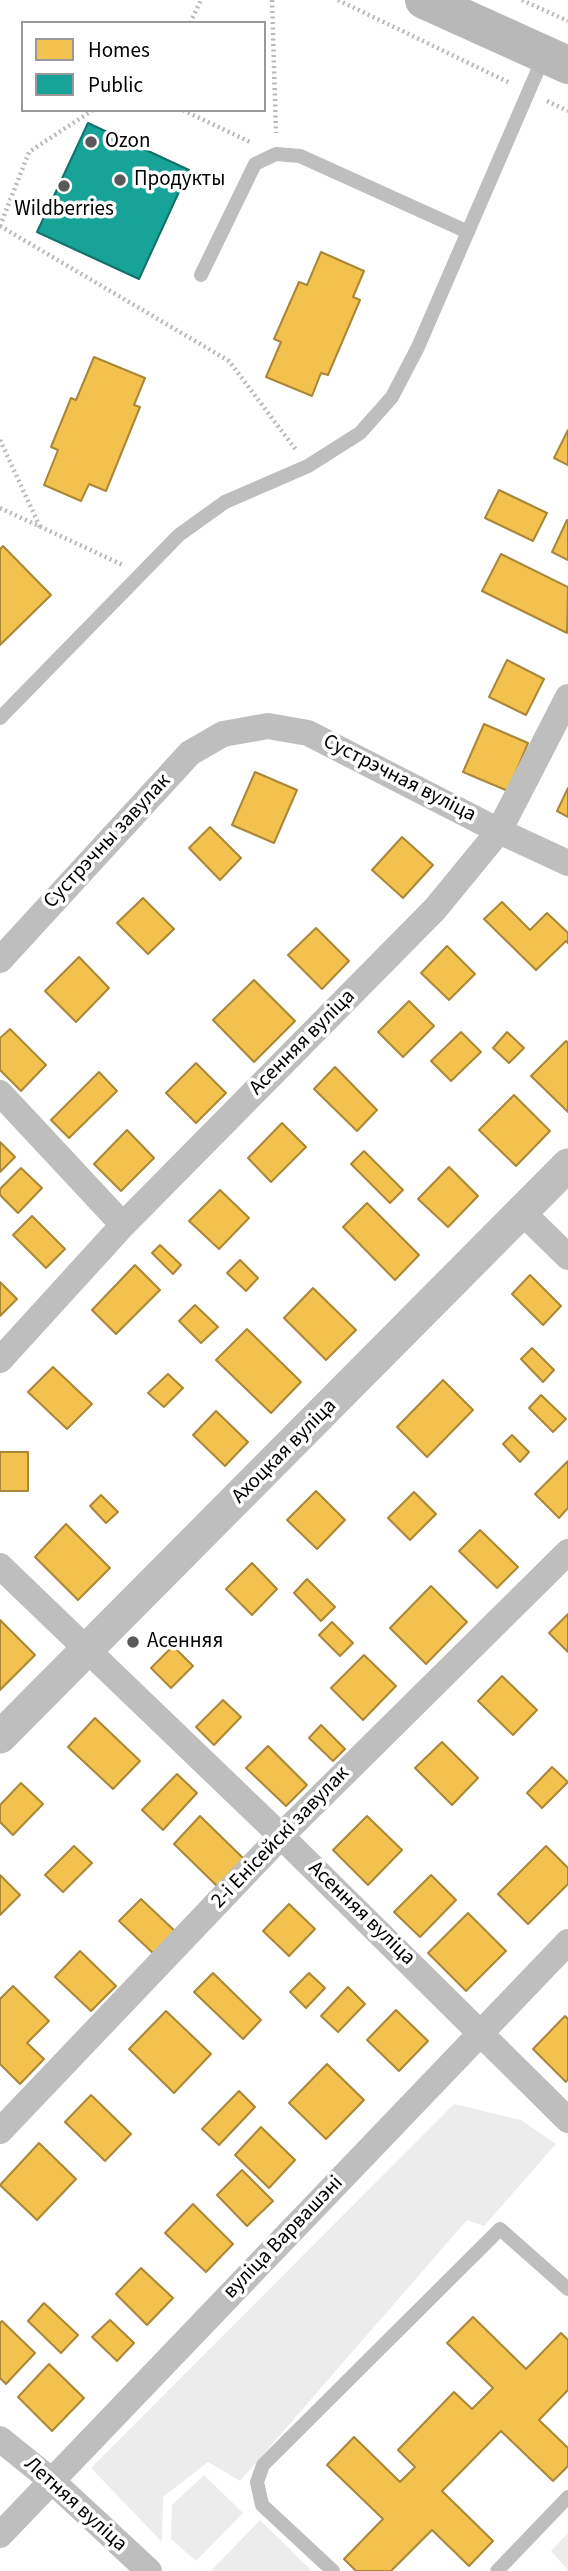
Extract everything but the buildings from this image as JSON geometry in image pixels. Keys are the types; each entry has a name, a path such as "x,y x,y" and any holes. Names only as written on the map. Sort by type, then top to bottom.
{"main road":[{"path":"424,0 556,60"}],"street":[{"name":"Асенняя вуліца","path":"0,1360 123,1225 435,909 499,831 568,697"},
{"name":"Сустрэчная вуліца","path":"223,733 268,726 308,733 499,831 568,863"},
{"name":"Сустрэчны завулак","path":"0,960 190,753 223,733"},
{"path":"0,1093 123,1225"},
{"name":"Ахоцкая вуліца","path":"0,1737 568,1165"},
{"path":"522,1212 568,1257"},
{"name":"2-і Енісейскі завулак","path":"0,2131 281,1836 568,1552"},
{"name":"Асенняя вуліца","path":"0,1566 281,1836 568,2120"},
{"name":"вуліца Варвашэні","path":"0,2535 568,1942"},
{"name":"Летняя вуліца","path":"0,2439 52,2482 149,2571"}],"lane":[{"path":"0,718 179,536 225,502 308,466 360,433 392,397 418,347 529,92 556,60"},
{"path":"201,275 255,164 276,154 300,156 468,232"},
{"path":"333,2571 262,2505 257,2482 263,2465 500,2229 568,2289"},
{"path":"497,2571 568,2497"}],"path":[{"path":"191,21 201,0"},
{"path":"187,112 276,154 272,0"},
{"path":"338,0 568,111"},
{"path":"522,0 568,21"},
{"path":"90,112 29,152 0,226 229,361 308,466"},
{"path":"0,440 40,527"},
{"path":"0,508 143,573"}],"shaded area":[{"path":"454,2104 521,2120 556,2144 484,2226 467,2220 240,2481 208,2462 163,2497 162,2542 91,2468"},
{"path":"204,2475 243,2513 196,2561 171,2539 172,2505"},
{"path":"260,2520 312,2571 211,2571"},
{"path":"568,2533 568,2570 551,2551"}],"place":[{"name":"Ozon","path":"91,142"},
{"name":"Продукты","path":"120,180"},
{"name":"Wildberries","path":"64,186"},
{"name":"Асенняя","path":"133,1642"}]}
